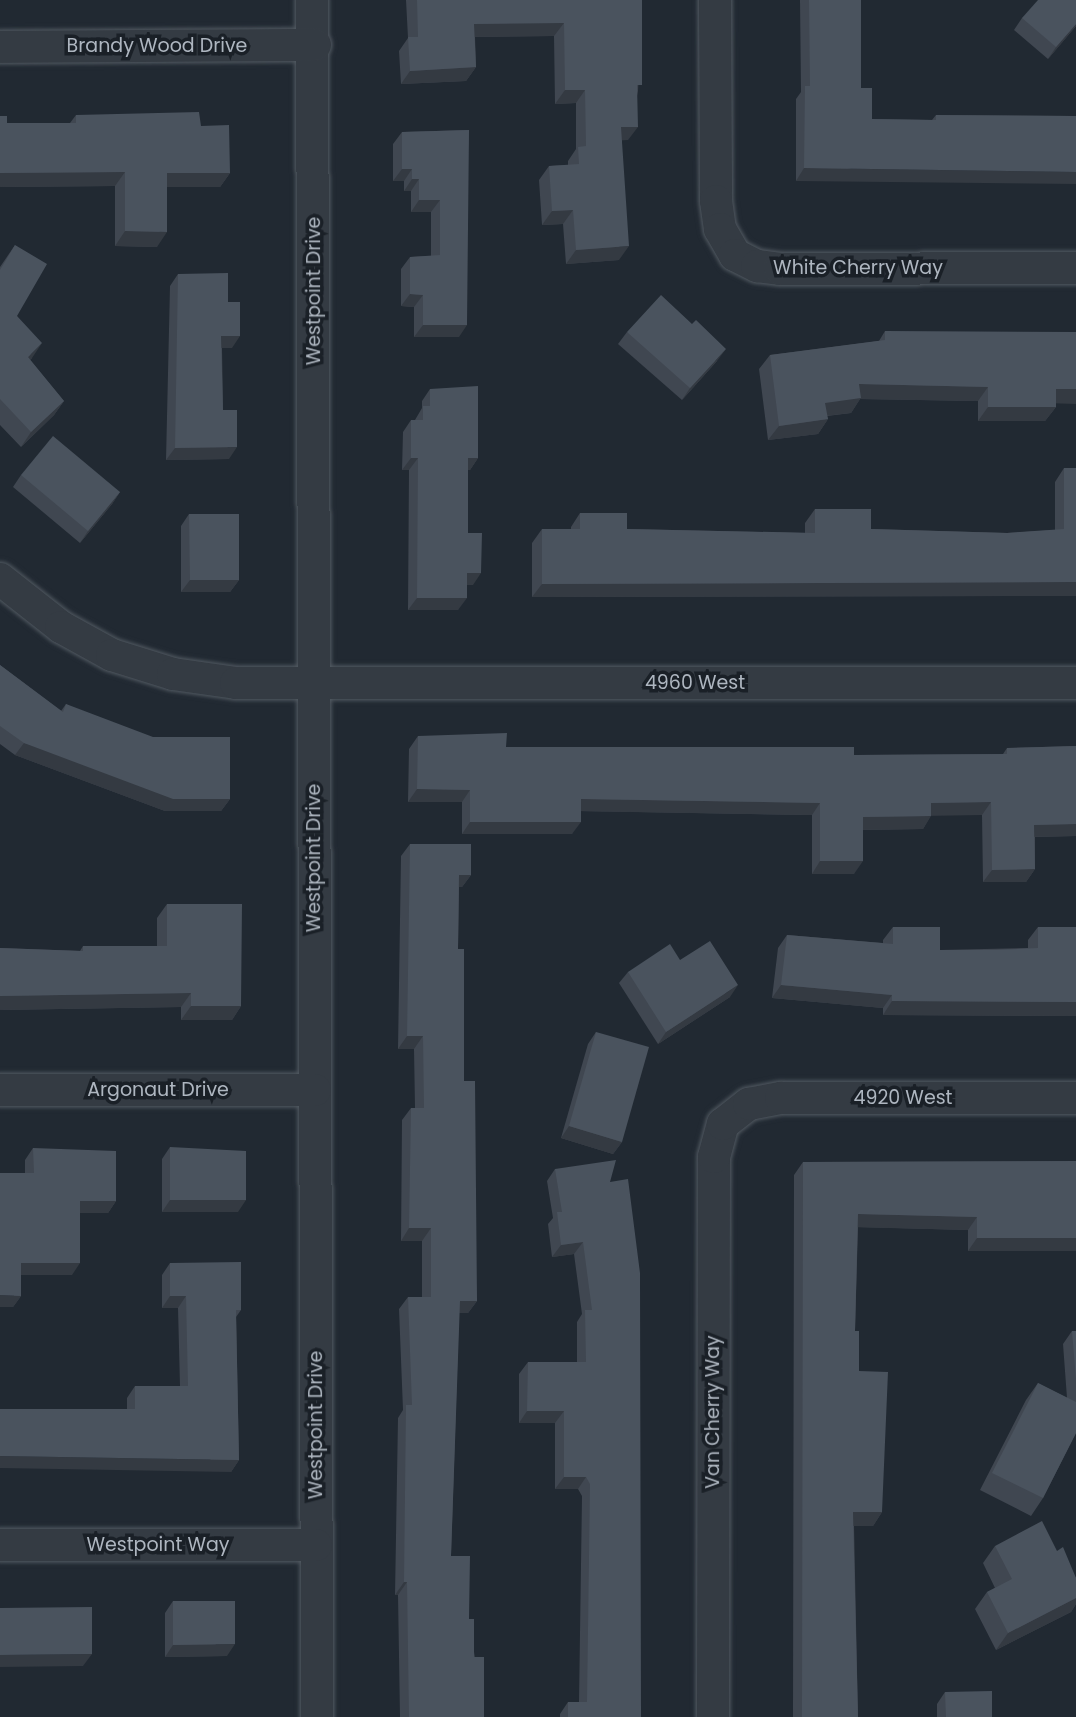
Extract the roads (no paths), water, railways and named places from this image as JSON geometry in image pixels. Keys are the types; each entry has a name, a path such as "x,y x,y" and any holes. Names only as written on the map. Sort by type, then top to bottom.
{"street":[{"name":"Westpoint Drive","path":"312,0 315,46 317,1717"},
{"name":"White Cherry Way","path":"715,0 716,208 720,229 735,255 757,266 780,269 1076,268"},
{"name":"Brandy Wood Drive","path":"0,47 315,46"},
{"name":"4960 West","path":"0,579 61,627 142,665 236,683 1076,683"},
{"name":"Argonaut Drive","path":"0,1090 315,1090"},
{"name":"4920 West","path":"733,1112 781,1098 1076,1098"},
{"name":"Van Cherry Way","path":"713,1717 714,1157 723,1124 733,1112"},
{"name":"Westpoint Way","path":"0,1545 316,1545"}]}
